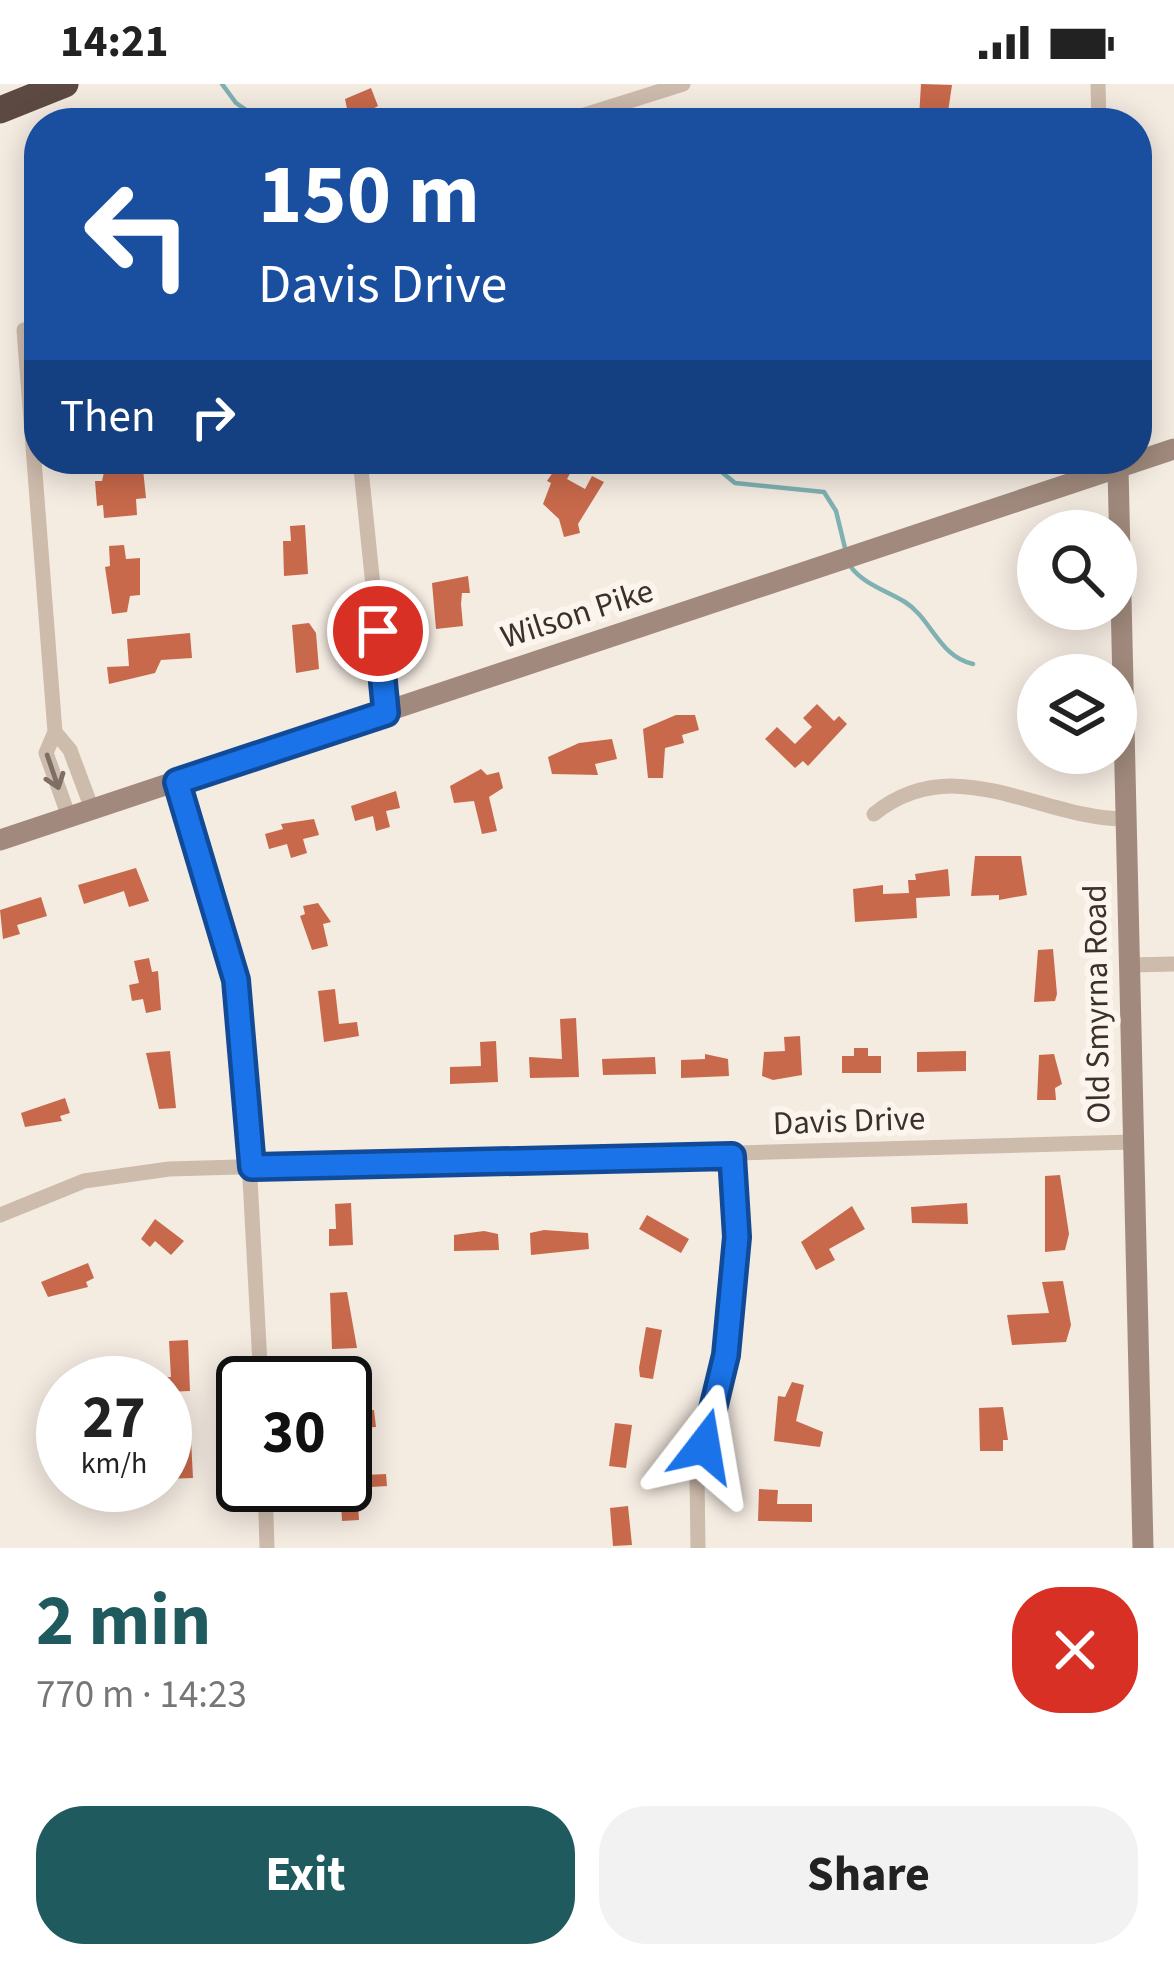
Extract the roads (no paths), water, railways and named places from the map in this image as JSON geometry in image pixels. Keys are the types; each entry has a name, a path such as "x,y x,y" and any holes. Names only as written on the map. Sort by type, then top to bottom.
{"highway":[{"path":"0,110 65,84"}],"main road":[{"name":"Wilson Pike","path":"0,839 1089,474"},
{"name":"Old Smyrna Road","path":"1118,474 1143,1548"}],"street":[{"path":"607,108 683,84"},
{"path":"35,474 55,732 46,753 69,817"},
{"path":"362,474 386,713"},
{"path":"55,732 70,750 92,809"},
{"path":"177,782 236,980 252,1167 260,1356"},
{"path":"874,814 914,792 968,786 1033,797 1080,816 1127,819"},
{"path":"1130,965 1174,964"},
{"name":"Davis Drive","path":"0,1215 45,1193 128,1173 1131,1142"},
{"path":"698,1548 697,1477 726,1355 737,1237 732,1156"},
{"path":"266,1512 267,1548"}],"waterway":[{"path":"222,84 243,108"},
{"path":"724,474 735,483 824,492 836,511 845,548"},
{"path":"851,567 914,609 943,646 973,664"}]}
